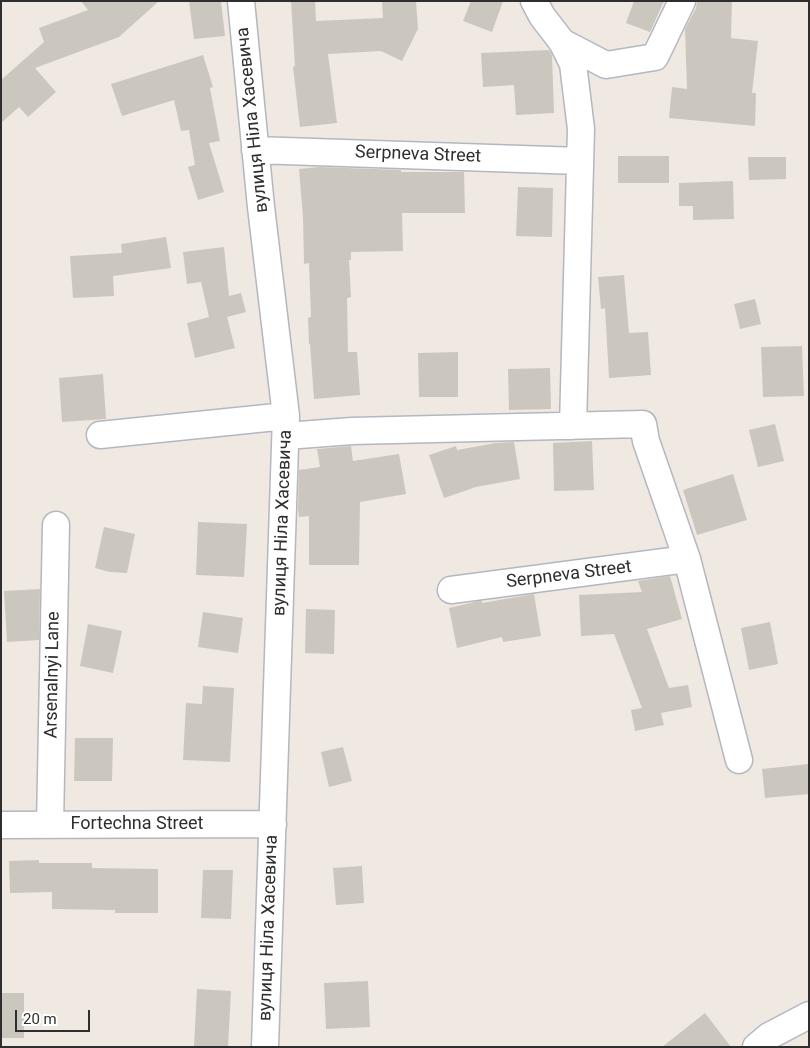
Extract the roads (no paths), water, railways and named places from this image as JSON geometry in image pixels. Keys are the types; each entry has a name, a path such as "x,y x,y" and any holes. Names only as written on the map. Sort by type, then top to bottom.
{"street":[{"name":"вулиця Ніла Хасевича","path":"241,1 255,150 286,426 265,1047"},
{"path":"534,1 542,16 562,42 573,64 581,129 572,426"},
{"path":"562,42 606,66 655,57 682,1"},
{"name":"Serpneva Street","path":"255,150 580,161"},
{"path":"100,435 286,426 352,431 643,424 646,441 687,559 739,760"},
{"name":"Arsenalnyi Lane","path":"50,825 56,525"},
{"name":"Serpneva Street","path":"451,590 687,559"},
{"name":"Fortechna Street","path":"1,825 273,824"},
{"path":"756,1047 769,1036 809,1015"}]}
